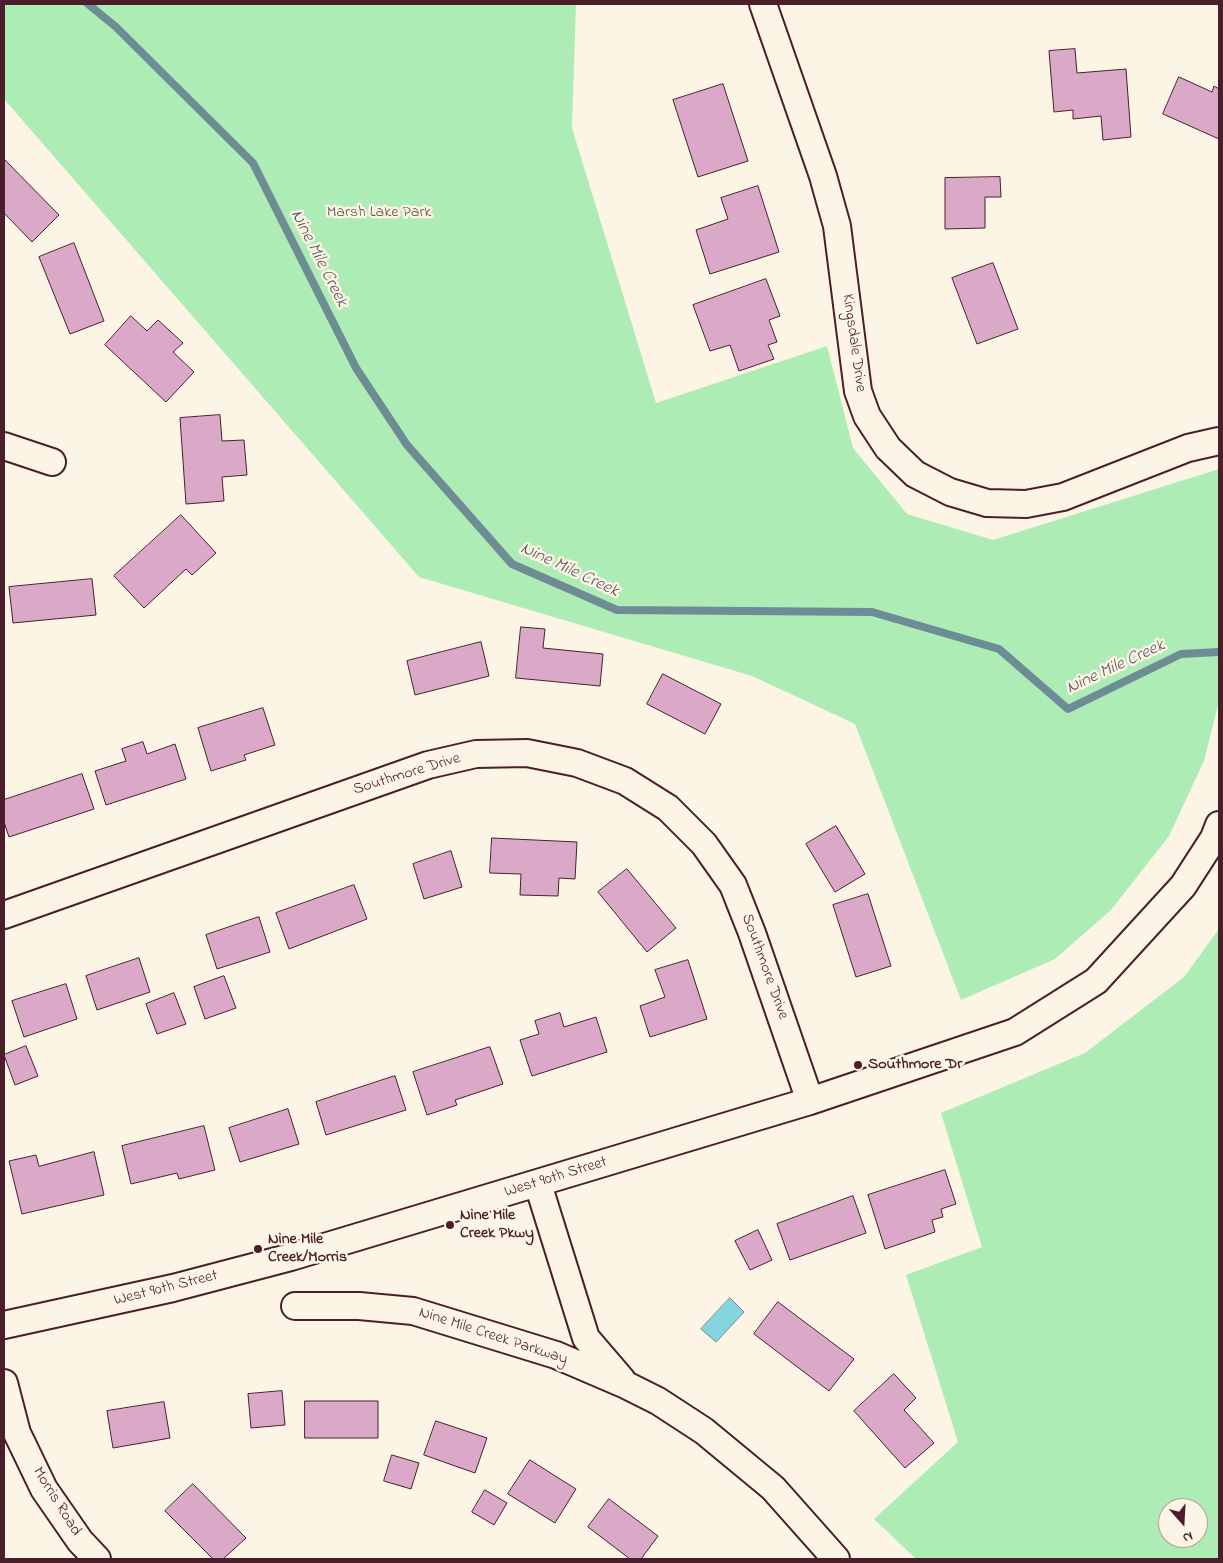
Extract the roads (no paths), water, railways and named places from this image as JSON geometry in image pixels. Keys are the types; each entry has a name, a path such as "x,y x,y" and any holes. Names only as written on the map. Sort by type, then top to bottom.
{"street":[{"name":"Kingsdale Drive","path":"763,4 823,176 837,226 858,392 867,416 888,448 915,474 950,492 987,503 1026,504 1062,497 1188,448 1219,441"},
{"path":"4,446 52,462"},
{"name":"Southmore Drive","path":"4,914 428,765 476,754 519,753 528,753 577,763 625,780 668,808 704,844 733,885 752,933 810,1101"},
{"name":"West 90th Street","path":"4,1326 173,1288 291,1257 810,1101 1015,1032 1096,981 1184,886 1214,838 1219,825"},
{"name":"Nine Mile Creek Parkway","path":"538,1184 586,1338 626,1385"},
{"name":"Nine Mile Creek Parkway","path":"295,1306 359,1306 413,1311 556,1355 626,1385 658,1401 704,1431 773,1488 836,1559"},
{"name":"Morris Road","path":"4,1383 17,1433 44,1489 80,1541 97,1559"}],"water":[{"path":"730,1298 744,1312 716,1342 701,1329"}],"waterway":[{"name":"Nine Mile Creek","path":"88,4 116,27 253,163 356,368 407,445 512,564 617,610 872,612 999,649 1068,709 1181,654 1219,652"}],"place":[{"name":"Southmore Dr","path":"858,1065"},
{"name":"Nine Mile Creek Pkwy","path":"450,1225"},
{"name":"Nine Mile Creek/Morris","path":"258,1249"}],"park label":[{"name":"Marsh Lake Park","path":"379,213"}]}
